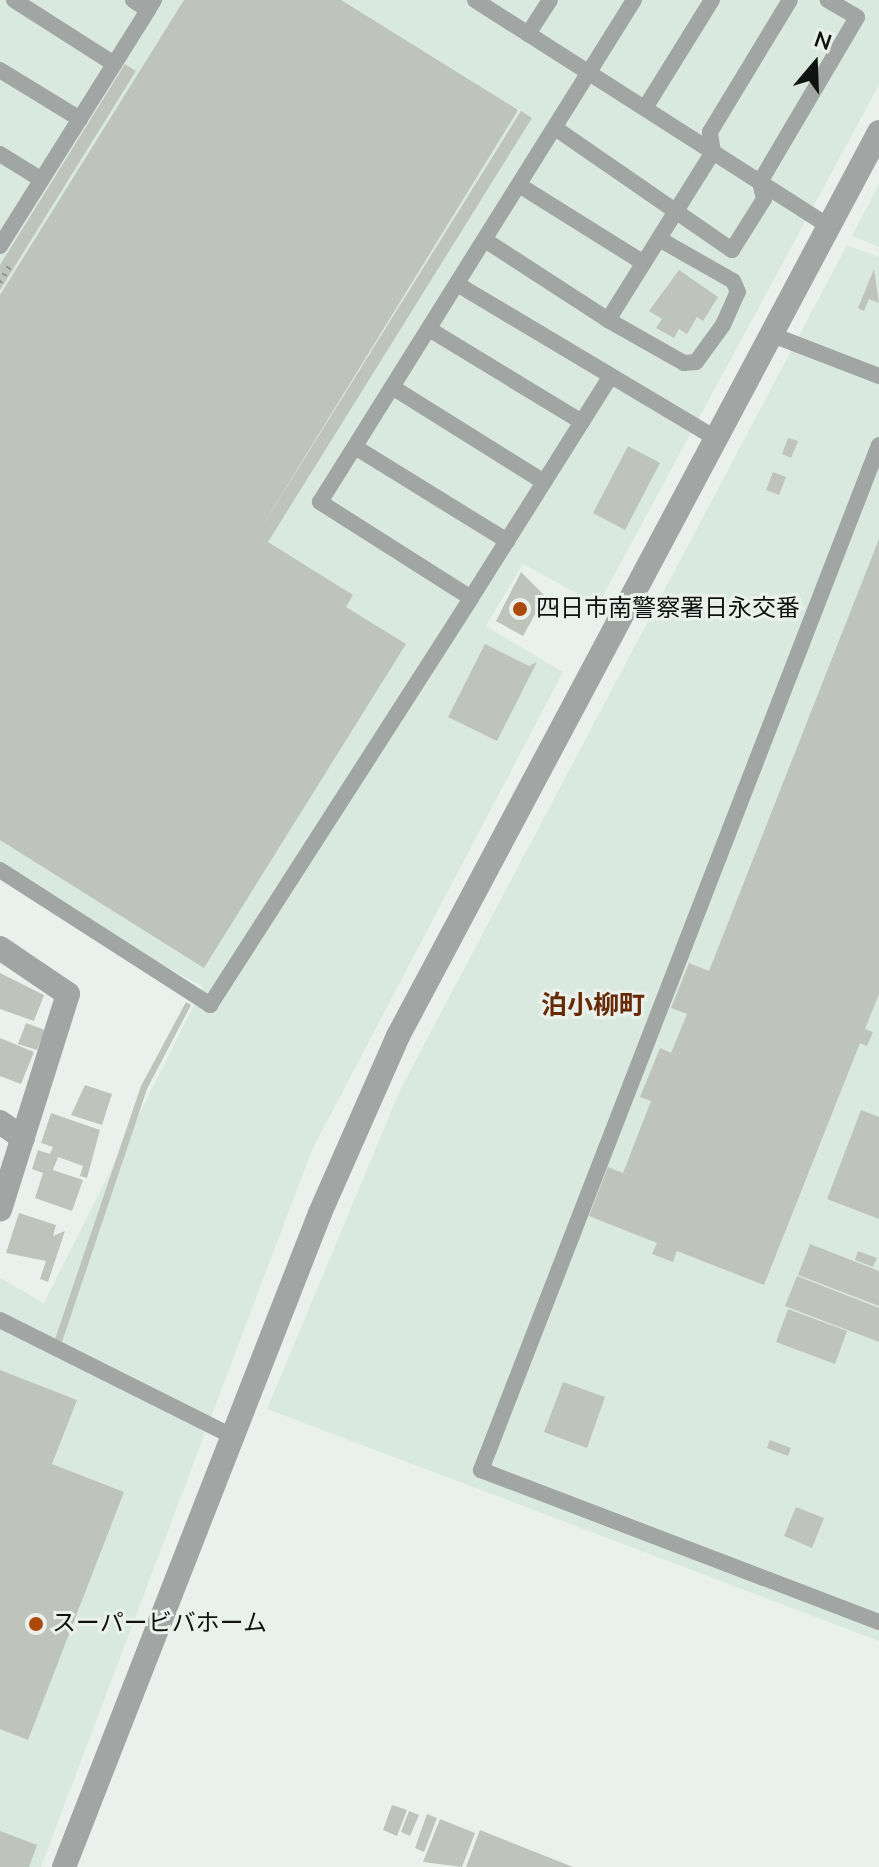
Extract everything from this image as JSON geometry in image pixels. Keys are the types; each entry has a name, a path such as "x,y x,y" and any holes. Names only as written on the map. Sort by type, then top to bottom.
{"street":[{"path":"64,1867 236,1438 320,1213 398,1036 879,132"},
{"path":"0,948 68,994 0,1210"},
{"path":"0,1122 23,1138"}],"lane":[{"path":"14,0 114,64"},
{"path":"1,242 151,5 133,0"},
{"path":"475,0 829,226"},
{"path":"528,34 550,0"},
{"path":"471,598 320,502 634,0"},
{"path":"645,108 712,0"},
{"path":"608,320 713,152 710,132 790,0"},
{"path":"555,128 667,199 674,215 732,250 764,199 760,182 857,17 829,0"},
{"path":"0,70 80,119"},
{"path":"0,154 42,180"},
{"path":"519,185 644,263"},
{"path":"485,240 608,320 684,363 696,362 723,325 738,292 733,281 659,239"},
{"path":"457,284 714,437"},
{"path":"429,329 582,422"},
{"path":"770,334 879,376"},
{"path":"0,870 210,1005 611,376"},
{"path":"392,387 544,482"},
{"path":"879,445 481,1470 879,1622"},
{"path":"355,447 507,541"},
{"path":"0,1320 236,1438"}],"shaded area":[{"path":"0,0 879,0 879,85 598,605 523,564 486,626 563,672 312,1150 41,1867 0,1867 0,1278 44,1303 203,987 0,876"},
{"path":"879,184 879,247 852,236"},
{"path":"847,245 879,257 879,1641 267,1409 400,1090"}],"building":[{"path":"184,0 341,0 518,110 250,546 521,111 532,118 268,542 353,595 346,607 406,644 204,968 0,840 0,295"},
{"path":"125,64 136,71 0,290 0,265"},
{"path":"874,269 879,303 869,299 864,311 858,308"},
{"path":"679,270 718,297 703,321 697,317 687,334 679,329 674,338 656,328 662,319 649,311"},
{"path":"788,438 798,441 791,458 782,454"},
{"path":"628,446 660,463 625,530 593,513"},
{"path":"773,472 786,477 779,495 766,490"},
{"path":"879,539 879,994 865,1029 873,1032 867,1046 860,1043 764,1285 677,1251 673,1262 652,1254 657,1243 589,1216 608,1167 623,1173 651,1101 640,1097 660,1048 671,1053 687,1014 671,1008 689,963 709,971"},
{"name":"四日市南警察署日永交番","path":"521,572 545,596 523,636 496,621"},
{"path":"485,644 529,666 537,662 497,741 448,717"},
{"path":"0,973 44,995 34,1021 0,1009"},
{"path":"186,1002 191,1005 147,1089 60,1348 53,1345 141,1086"},
{"path":"26,1023 45,1030 37,1050 18,1044"},
{"path":"0,1038 34,1052 21,1084 0,1076"},
{"path":"85,1085 112,1094 102,1125 71,1115"},
{"path":"861,1110 879,1117 879,1219 827,1199"},
{"path":"51,1113 100,1130 87,1178 80,1176 83,1166 58,1157 53,1170 83,1180 72,1211 35,1198 43,1173 32,1169 38,1150 50,1154 53,1147 41,1143"},
{"path":"19,1213 56,1225 53,1236 65,1231 48,1282 40,1279 46,1261 6,1253"},
{"path":"810,1244 879,1271 879,1306 798,1275"},
{"path":"858,1251 877,1258 873,1267 855,1260"},
{"path":"797,1276 879,1308 879,1342 785,1306"},
{"path":"788,1309 847,1331 835,1364 776,1342"},
{"name":"スーパービバホーム","path":"0,1370 77,1400 52,1464 124,1492 28,1740 0,1729"},
{"path":"563,1382 605,1397 587,1448 544,1432"},
{"path":"770,1440 791,1448 788,1456 767,1448"},
{"path":"796,1507 824,1518 812,1548 784,1536"},
{"path":"392,1805 407,1810 397,1836 383,1830"},
{"path":"409,1811 419,1815 410,1836 401,1832"},
{"path":"427,1814 437,1818 424,1852 415,1848"},
{"path":"440,1819 475,1833 462,1867 423,1862"},
{"path":"480,1830 573,1867 466,1867"},
{"path":"0,1831 37,1845 29,1867 0,1867"}],"place":[{"name":"四日市南警察署日永交番","path":"520,609"},
{"name":"スーパービバホーム","path":"36,1624"}],"district":[{"name":"泊小柳町","path":"593,1006"}]}
